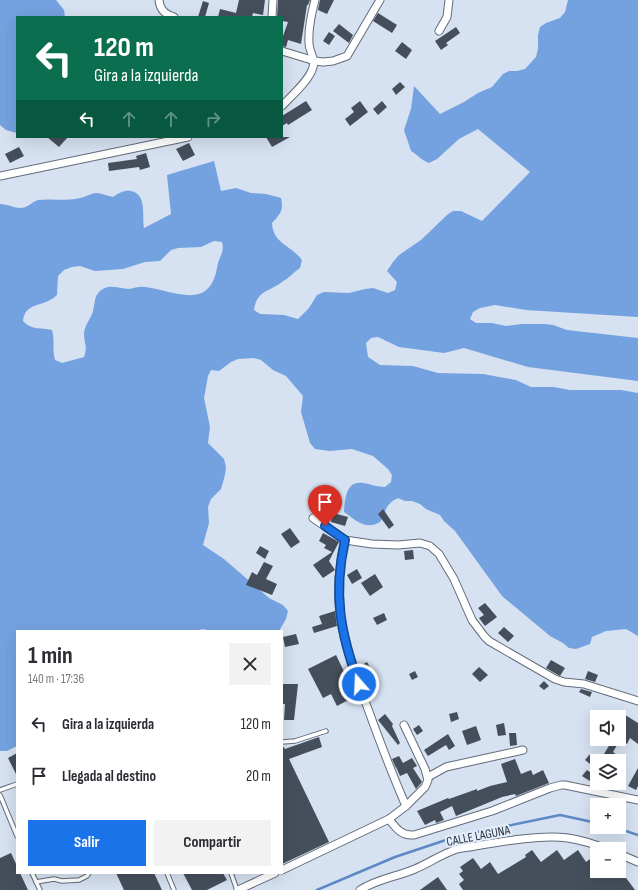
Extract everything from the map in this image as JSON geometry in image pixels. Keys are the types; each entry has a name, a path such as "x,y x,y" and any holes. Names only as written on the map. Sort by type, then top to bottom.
{"street":[{"path":"159,0 162,11 171,16"},
{"path":"272,16 273,0"},
{"path":"283,105 309,76 313,69 315,61 309,45 309,23 315,0"},
{"path":"283,51 315,61 333,61 347,56 380,0"},
{"path":"439,31 447,17 449,0"},
{"path":"0,176 183,138"},
{"path":"313,518 345,540 372,544 398,545 420,543 430,546 438,554 454,579 475,626 489,641 555,679 564,682 584,684 638,701"},
{"path":"345,540 341,559 339,587 340,618 354,669 406,806"},
{"path":"283,870 389,819 406,806 426,785 428,777 404,725"},
{"path":"428,777 446,767 523,750"},
{"path":"389,819 401,833 414,835 492,811 550,788 566,784 638,800"},
{"name":"CALLE LAGUNA","path":"360,890 377,881 413,870 457,849 538,837 553,837 590,843"},
{"path":"626,857 638,862"},
{"path":"237,890 270,874"}],"lane":[{"path":"283,742 295,741 326,731"},
{"path":"0,790 16,784"},
{"path":"0,795 16,834"},
{"path":"32,874 40,890"},
{"path":"54,879 55,874"},
{"path":"36,882 54,879 62,881 79,880 88,874"},
{"path":"167,874 174,890"},
{"path":"230,874 237,890"}],"shaded area":[{"path":"0,0 56,0 64,10 65,16 16,16 16,133 6,130 0,125"},
{"path":"568,0 638,0 638,317 526,310 495,305 480,308 473,312 470,319 476,323 492,323 506,326 545,324 567,330 638,338 638,381 528,367 464,348 444,353 399,347 378,337 371,338 366,343 368,357 380,365 413,366 438,373 483,374 516,380 531,387 554,387 570,390 621,390 638,393 638,636 626,629 606,631 592,637 590,644 576,649 569,648 550,636 502,596 455,531 440,515 426,509 420,504 398,498 389,504 382,519 373,525 360,523 352,518 344,512 346,496 350,487 353,484 363,483 385,487 391,482 392,475 388,469 373,456 352,449 330,451 315,449 310,443 301,412 303,396 286,376 273,370 261,360 254,358 238,359 231,362 219,371 211,370 208,376 204,398 210,427 208,443 224,459 226,467 221,489 211,499 208,507 209,523 203,545 224,559 269,598 283,605 288,611 286,619 280,630 16,630 16,746 7,751 0,751 0,204 21,208 38,200 73,199 98,193 113,197 122,192 131,191 140,196 142,201 144,228 171,214 167,175 214,161 221,191 236,188 251,193 266,194 281,198 282,209 272,223 273,230 279,240 302,260 300,268 285,280 261,295 254,310 260,314 284,315 298,319 309,308 317,295 324,292 349,293 373,288 388,293 395,290 397,282 387,271 399,255 421,240 453,211 461,211 482,221 530,172 478,129 459,139 437,159 429,163 411,151 404,130 411,109 414,86 440,114 492,87 503,74 509,71 525,69 536,57 540,27 560,18 565,12","holes":["214,241 222,242 223,246 213,282 206,290 198,294 178,294 143,287 129,289 107,287 100,291 96,298 92,314 84,333 86,348 84,357 62,363 55,360 52,330 33,327 23,321 27,310 31,307 46,302 57,295 58,276 64,270 80,266 95,271 123,269 145,262 160,261 171,250 178,248 201,247"]}],"building":[{"path":"239,0 265,0 263,15 253,13 252,16 218,16 220,9 236,13"},
{"path":"278,0 310,0 307,5 301,44 288,40 286,47 283,46 283,36 288,22 283,21 283,16 277,16"},
{"path":"320,0 334,0 327,14 318,10"},
{"path":"203,1 209,3 205,16 198,16"},
{"path":"378,13 397,25 392,33 373,21"},
{"path":"339,24 353,35 349,43 333,31"},
{"path":"456,27 460,33 446,43 448,45 441,50 435,41"},
{"path":"329,32 335,36 329,45 323,41"},
{"path":"402,42 412,50 406,59 395,51"},
{"path":"400,82 405,87 396,95 392,89"},
{"path":"306,101 312,110 288,125 287,123 283,125 283,115"},
{"path":"360,101 368,112 350,126 345,119 354,112 351,108"},
{"path":"382,101 387,107 378,115 373,109"},
{"path":"290,137 272,147 267,138"},
{"path":"48,138 67,138 59,147"},
{"path":"189,143 195,155 183,161 176,149"},
{"path":"19,147 24,156 10,163 5,154"},
{"path":"146,153 150,167 140,170 139,167 109,171 108,163 137,159 136,156"},
{"path":"383,509 394,525 389,529 378,514"},
{"path":"333,513 348,517 345,526 331,522"},
{"path":"290,528 300,542 291,548 281,534"},
{"path":"323,533 339,542 329,561 335,570 323,578 313,565 332,552 324,548 326,545 319,541"},
{"path":"260,546 269,551 265,559 256,553"},
{"path":"413,550 414,559 405,560 404,551"},
{"path":"264,562 273,566 266,579 277,584 272,595 246,585 252,572 257,575"},
{"path":"357,569 362,578 352,584 347,575"},
{"path":"375,574 383,587 370,596 361,583"},
{"path":"485,603 497,617 485,626 479,618 484,615 478,608"},
{"path":"335,611 337,626 314,633 312,627 322,624 319,616"},
{"path":"384,613 387,620 377,625 373,618"},
{"path":"504,627 514,636 508,642 498,633"},
{"path":"296,634 299,644 285,647 283,637"},
{"path":"336,655 356,696 337,706 331,694 323,698 308,669"},
{"path":"551,660 565,668 560,676 546,668"},
{"path":"367,662 375,677 369,680 362,665"},
{"path":"479,667 488,675 480,682 472,674"},
{"path":"415,671 418,677 412,680 409,674"},
{"path":"588,671 598,675 595,682 585,679"},
{"path":"544,681 549,686 544,690 539,686"},
{"path":"283,684 298,684 294,720 284,720 285,704 283,704"},
{"path":"581,689 592,692 590,697 579,692"},
{"path":"457,712 459,719 451,722 449,714"},
{"path":"385,714 393,724 392,726 400,743 398,745 378,720"},
{"path":"626,716 638,723 638,744 630,738 627,744"},
{"path":"504,723 506,735 498,736 496,725"},
{"path":"419,725 423,731 417,735 413,729"},
{"path":"476,726 481,740 467,745 462,731"},
{"path":"509,733 516,733 517,745 510,746"},
{"path":"448,734 455,746 449,750 446,745 428,756 424,750"},
{"path":"319,737 322,747 289,759 329,842 283,864 283,746 285,749"},
{"path":"609,746 616,746 613,752 616,754 604,754"},
{"path":"16,754 16,774 8,758"},
{"path":"590,754 590,764 585,760"},
{"path":"399,756 403,763 412,758 417,766 413,768 422,782 416,789 407,773 400,776 392,759"},
{"path":"515,759 521,774 531,770 533,775 543,770 549,783 516,796 515,794 502,797 456,816 452,806 440,812 444,820 436,823 435,820 425,825 417,811 448,798 449,799 477,789 477,791 507,782 501,764"},
{"path":"638,768 638,786 636,790 628,786"},
{"path":"587,770 590,772 590,781 582,776"},
{"path":"532,850 541,862 557,850 564,860 578,850 586,862 590,859 590,878 626,878 635,890 463,890 459,884 464,880 459,874 463,871 460,867 473,858 481,869 490,862 498,874 526,857 525,855"},
{"path":"11,853 16,864 16,874 20,874 28,890 0,890 0,858"},
{"path":"116,874 154,874 162,890 124,890"},
{"path":"184,874 224,874 227,880 207,890 192,890"},
{"path":"438,877 447,890 420,890"}],"waterway":[{"path":"317,890 395,857 458,836 560,815 590,821"},
{"path":"626,831 638,835"}],"route":[{"path":"325,526 345,540 339,572 340,618 359,684"}]}
